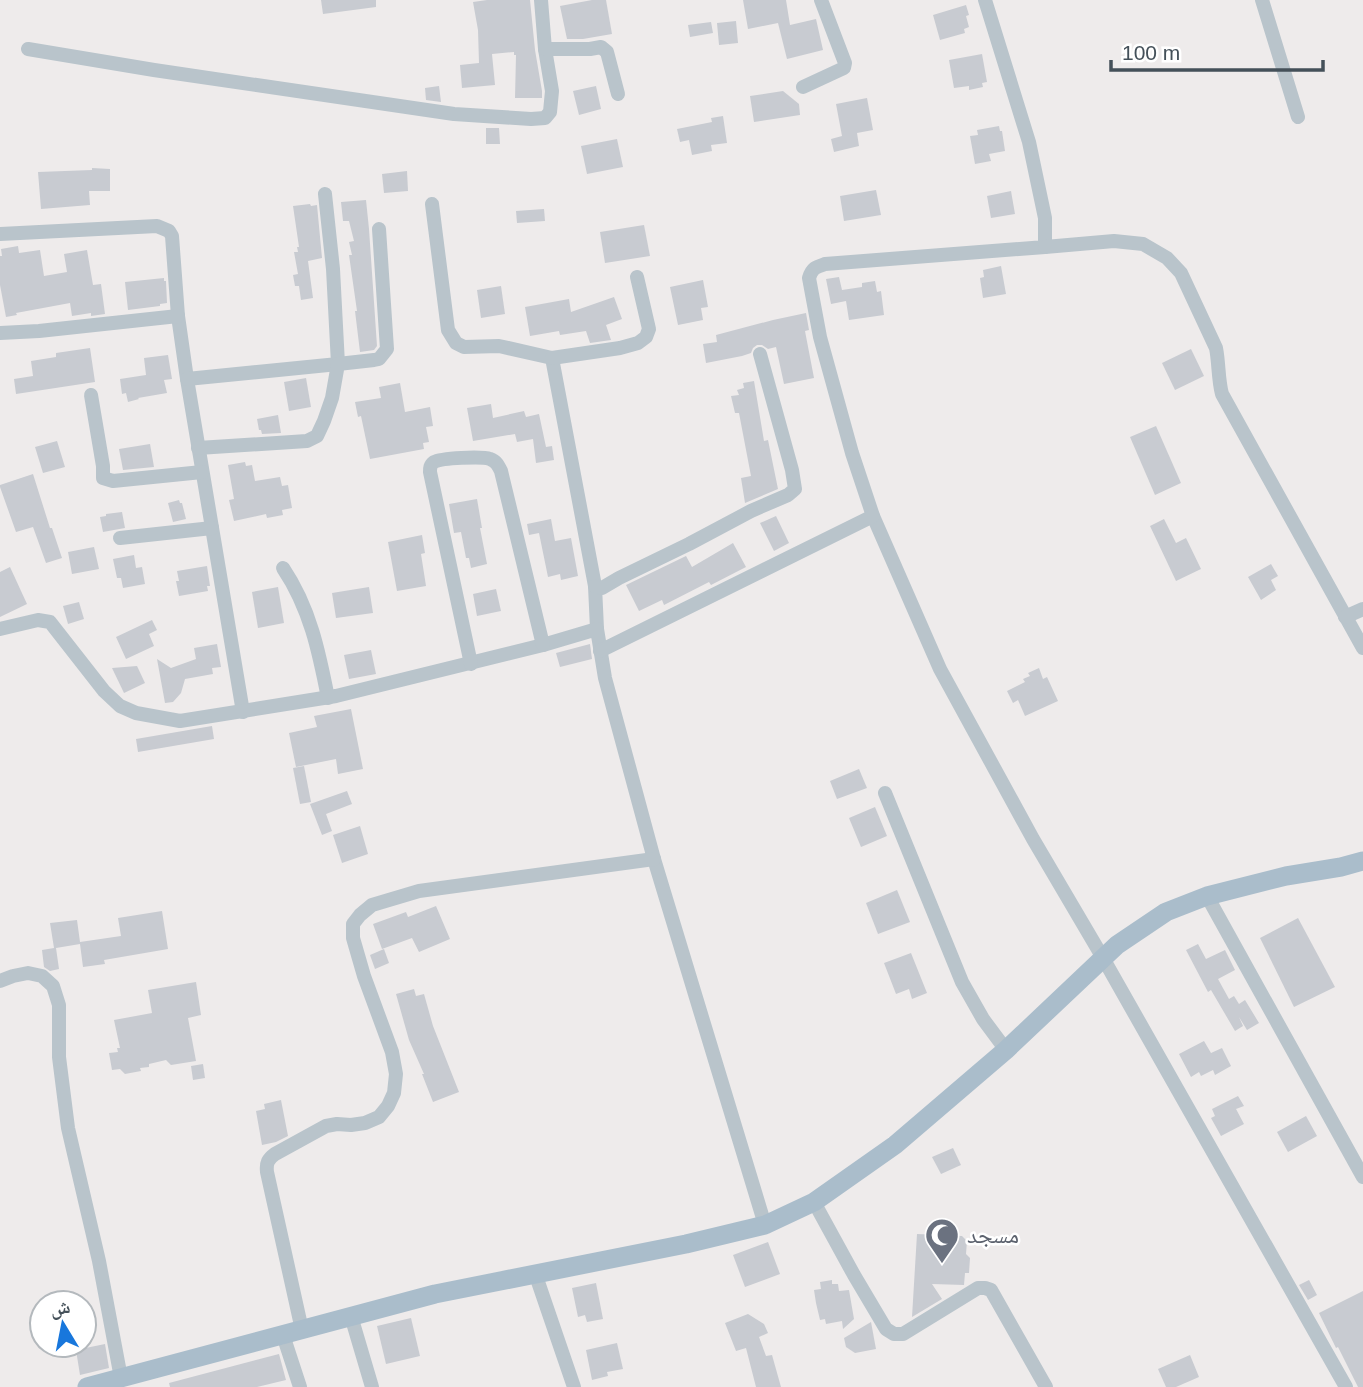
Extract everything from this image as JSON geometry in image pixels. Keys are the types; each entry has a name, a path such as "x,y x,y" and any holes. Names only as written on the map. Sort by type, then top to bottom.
{"main road":[{"path":"87,1387 435,1294 686,1244 765,1225 814,1202 895,1145 1006,1051 1117,945 1166,912 1207,896 1286,876 1363,861"}],"street":[{"path":"28,49 454,114 545,118 550,111 552,91 541,0"},
{"path":"803,87 844,68 845,63 821,0"},
{"path":"985,0 1029,142 1045,218 1045,247"},
{"path":"1262,0 1298,117"},
{"path":"545,49 601,47 607,52 618,94"},
{"path":"198,448 307,441 317,436 332,398 338,364 333,270 325,194"},
{"path":"432,204 448,330 456,343 464,347 499,346 552,358 639,343 646,337 649,329 637,277"},
{"path":"0,234 157,226 169,230 172,236 178,316 187,379 243,712"},
{"path":"187,379 379,359 387,349 379,229"},
{"path":"1346,1387 1033,839 940,669 873,516 852,453 820,337 809,278 811,271 825,264 1114,241 1143,244 1167,258 1181,273 1216,348 1222,394 1363,648"},
{"path":"0,333 178,316"},
{"path":"595,586 602,588 751,511 788,495 794,489 792,470 760,354"},
{"path":"552,358 595,586 597,629 605,678 654,859 765,1225"},
{"path":"91,395 103,478 114,481 202,472"},
{"path":"471,664 430,472 434,462 441,460 484,457 498,464 544,645"},
{"path":"600,650 873,516"},
{"path":"120,538 212,528"},
{"path":"284,568 295,585 313,631 328,698"},
{"path":"1345,617 1363,609"},
{"path":"0,629 38,620 50,622 104,691 120,706 136,713 180,721 328,698 471,664 597,629"},
{"path":"885,793 962,982 983,1019 1006,1051"},
{"path":"302,1330 266,1164 275,1154 326,1126 365,1124 379,1117 394,1093 396,1074 391,1052 364,976 353,938 353,924 372,905 419,891 654,859"},
{"path":"1207,896 1363,1177"},
{"path":"0,981 28,973 42,976 52,986 59,1005 59,1057 68,1128 100,1261 121,1378"},
{"path":"814,1202 886,1329 894,1334 903,1334 978,1288 985,1287 990,1290 1046,1387"},
{"path":"535,1273 574,1387"},
{"path":"351,1316 372,1387"},
{"path":"283,1335 300,1387"}],"building":[{"path":"321,0 376,0 376,7 323,14"},
{"path":"530,0 542,98 515,98 514,52 492,54 495,85 462,88 460,65 479,63 478,30 473,2"},
{"path":"606,0 612,34 567,39 560,6"},
{"path":"743,0 786,0 790,25 816,19 823,50 787,59 778,23 748,29"},
{"path":"966,5 969,27 964,29 965,33 940,40 933,15"},
{"path":"736,21 738,43 719,45 717,23"},
{"path":"711,22 713,33 690,37 688,25"},
{"path":"982,54 987,82 982,83 983,87 969,90 969,86 954,88 949,60"},
{"path":"439,86 441,102 426,100 425,88"},
{"path":"596,86 601,109 579,115 573,91"},
{"path":"783,91 799,104 800,115 754,122 750,96"},
{"path":"867,98 873,130 857,133 859,146 834,152 831,139 842,136 836,104"},
{"path":"723,116 727,143 711,145 712,151 692,155 689,140 680,142 677,129 712,122 711,118"},
{"path":"999,126 1005,151 989,154 991,161 975,164 970,136 978,135 977,130"},
{"path":"486,128 499,128 500,144 486,144"},
{"path":"617,139 623,167 587,174 581,146"},
{"path":"110,169 110,191 89,191 90,205 41,209 38,172"},
{"path":"407,171 408,191 384,193 382,174"},
{"path":"876,190 881,215 844,221 840,196"},
{"path":"1011,191 1015,214 991,218 987,196"},
{"path":"366,200 377,346 374,350 360,352 349,255 352,255 349,242 354,241 349,221 343,221 341,202"},
{"path":"317,205 322,258 308,261 313,298 301,300 299,286 295,286 293,275 298,274 294,252 298,252 299,247 293,206"},
{"path":"544,209 545,221 517,223 516,211"},
{"path":"644,225 650,256 605,263 600,232"},
{"path":"18,246 19,253 40,250 44,276 67,272 64,254 87,250 93,285 101,284 105,314 72,316 70,303 6,317 0,285 1,249"},
{"path":"1001,266 1006,294 983,298 980,278 984,277 983,270"},
{"path":"839,277 842,290 862,287 862,283 875,281 877,292 881,291 884,315 849,320 846,301 831,304 826,279"},
{"path":"164,278 167,303 128,310 125,282"},
{"path":"703,280 708,307 701,308 703,320 678,325 670,287"},
{"path":"501,286 505,314 481,318 477,290"},
{"path":"614,297 622,319 606,325 611,340 590,343 586,331 560,335 559,331 530,336 525,307 569,299 571,312"},
{"path":"806,313 809,330 805,331 814,378 784,384 776,347 768,349 762,345 757,345 751,353 742,356 706,363 703,344 717,342 716,335"},
{"path":"90,348 95,382 16,394 14,379 33,376 31,361 56,357 56,353"},
{"path":"1191,349 1204,376 1175,390 1162,363"},
{"path":"168,355 172,379 164,380 167,393 128,402 126,393 122,394 120,379 146,375 144,358"},
{"path":"306,378 311,407 289,411 284,382"},
{"path":"754,381 764,441 768,440 778,489 745,503 741,478 751,476 739,413 735,413 731,396 739,395 737,390 744,388 743,383"},
{"path":"400,383 405,412 430,407 433,426 426,427 429,442 423,443 424,449 370,459 361,416 358,417 355,402 381,398 379,387"},
{"path":"491,404 493,418 524,411 526,417 539,414 546,447 552,446 554,460 536,463 533,439 517,442 515,434 473,441 467,408"},
{"path":"278,415 281,433 262,434 257,419"},
{"path":"1156,426 1181,483 1155,495 1130,437"},
{"path":"57,441 65,467 43,473 35,447"},
{"path":"150,444 154,467 123,470 119,449"},
{"path":"245,462 246,466 252,465 255,481 280,477 282,486 288,485 292,508 282,510 283,515 267,518 266,514 234,521 229,500 234,499 228,465"},
{"path":"33,474 62,558 46,563 33,527 16,532 0,487"},
{"path":"477,499 487,564 471,568 469,558 466,558 461,532 454,533 449,504"},
{"path":"179,500 186,519 173,522 168,503"},
{"path":"122,512 125,528 103,532 100,517"},
{"path":"776,516 789,543 774,551 760,523"},
{"path":"551,519 555,541 571,538 578,576 561,580 560,574 548,577 539,533 529,535 527,524"},
{"path":"1164,519 1176,543 1186,538 1201,569 1176,581 1150,526"},
{"path":"422,535 425,553 421,554 426,586 397,591 388,542"},
{"path":"733,543 746,567 664,605 662,600 639,611 626,585 686,556 692,567"},
{"path":"94,547 99,569 72,574 68,552"},
{"path":"134,555 136,568 142,567 145,584 123,588 121,578 117,578 113,559"},
{"path":"1271,564 1278,576 1271,580 1276,590 1261,600 1248,577"},
{"path":"207,566 210,586 207,586 208,591 179,596 177,571"},
{"path":"10,567 27,604 0,617 0,572"},
{"path":"278,587 284,623 258,628 252,592"},
{"path":"369,587 373,613 336,618 332,593"},
{"path":"496,589 501,611 477,616 473,594"},
{"path":"79,602 84,619 68,624 63,606"},
{"path":"152,620 157,630 149,634 154,646 126,659 116,637"},
{"path":"217,644 221,667 212,668 213,674 185,679 181,693 173,702 165,703 157,659 171,668 196,659 194,648"},
{"path":"590,644 592,659 560,667 556,653"},
{"path":"371,650 376,674 349,679 344,655"},
{"path":"137,666 145,683 124,693 112,668"},
{"path":"1039,668 1043,679 1047,677 1058,701 1025,716 1018,700 1013,703 1007,691 1025,682 1023,679 1030,676 1028,673"},
{"path":"351,709 363,769 338,774 336,759 296,767 289,733 317,727 314,716"},
{"path":"212,726 214,739 138,752 136,739"},
{"path":"304,766 311,802 300,804 293,768"},
{"path":"859,769 867,788 837,799 830,781"},
{"path":"347,791 352,804 326,814 332,831 322,835 310,804"},
{"path":"875,807 887,836 861,847 849,818"},
{"path":"360,826 368,854 342,863 333,835"},
{"path":"897,890 910,922 878,934 866,903"},
{"path":"436,906 450,939 419,952 412,938 382,949 373,924 406,912 408,917"},
{"path":"162,911 168,949 104,960 105,964 83,967 80,944 56,948 59,969 50,971 44,967 42,950 54,948 50,923 77,920 80,942 121,936 118,918"},
{"path":"1298,918 1335,987 1294,1007 1260,938"},
{"path":"1198,944 1206,959 1225,950 1235,970 1218,979 1229,999 1234,996 1239,1004 1245,1000 1259,1023 1247,1030 1239,1017 1243,1026 1235,1031 1211,990 1208,992 1186,950"},
{"path":"384,949 389,963 375,969 370,955"},
{"path":"911,953 927,993 912,999 909,989 896,994 884,963"},
{"path":"196,982 201,1015 188,1018 196,1061 171,1065 166,1060 149,1064 149,1067 140,1068 141,1071 125,1074 120,1069 112,1070 109,1053 118,1052 117,1048 120,1048 114,1020 152,1013 148,990"},
{"path":"414,989 416,996 424,994 433,1026 459,1092 433,1102 409,1040 396,994"},
{"path":"1204,1041 1211,1053 1222,1048 1231,1066 1215,1075 1213,1070 1201,1076 1199,1072 1191,1077 1179,1054"},
{"path":"203,1064 205,1078 193,1080 191,1066"},
{"path":"1238,1096 1244,1106 1236,1109 1244,1124 1221,1136 1211,1118 1215,1116 1212,1109"},
{"path":"281,1100 288,1136 262,1145 256,1111 265,1109 264,1104"},
{"path":"1306,1116 1317,1136 1288,1152 1277,1132"},
{"path":"953,1148 961,1165 941,1174 932,1157"},
{"name":"مسجد","path":"917,1234 962,1236 967,1241 966,1254 970,1258 969,1273 965,1273 964,1285 932,1284 942,1299 912,1317"},
{"path":"768,1242 780,1274 745,1287 733,1255"},
{"path":"832,1280 832,1284 838,1284 839,1291 849,1290 854,1319 843,1329 842,1321 826,1324 825,1319 820,1320 816,1303 814,1290 821,1289 820,1282"},
{"path":"1309,1280 1317,1295 1308,1300 1299,1285"},
{"path":"596,1283 603,1319 587,1322 585,1315 578,1317 572,1288"},
{"path":"1363,1291 1363,1387 1358,1387 1319,1313"},
{"path":"748,1314 764,1324 768,1333 759,1337 766,1356 772,1355 781,1387 756,1387 746,1348 736,1351 725,1323"},
{"path":"411,1318 420,1356 386,1364 377,1326"},
{"path":"871,1322 876,1349 855,1353 846,1347 844,1338"},
{"path":"617,1343 623,1369 607,1372 608,1376 592,1380 586,1350"},
{"path":"105,1344 109,1368 80,1375 77,1359 98,1359 98,1345"},
{"path":"279,1354 286,1380 257,1387 170,1387 169,1383"},
{"path":"1190,1355 1199,1377 1176,1387 1166,1387 1158,1369"}],"place":[{"name":"مسجد","path":"942,1265"}]}
